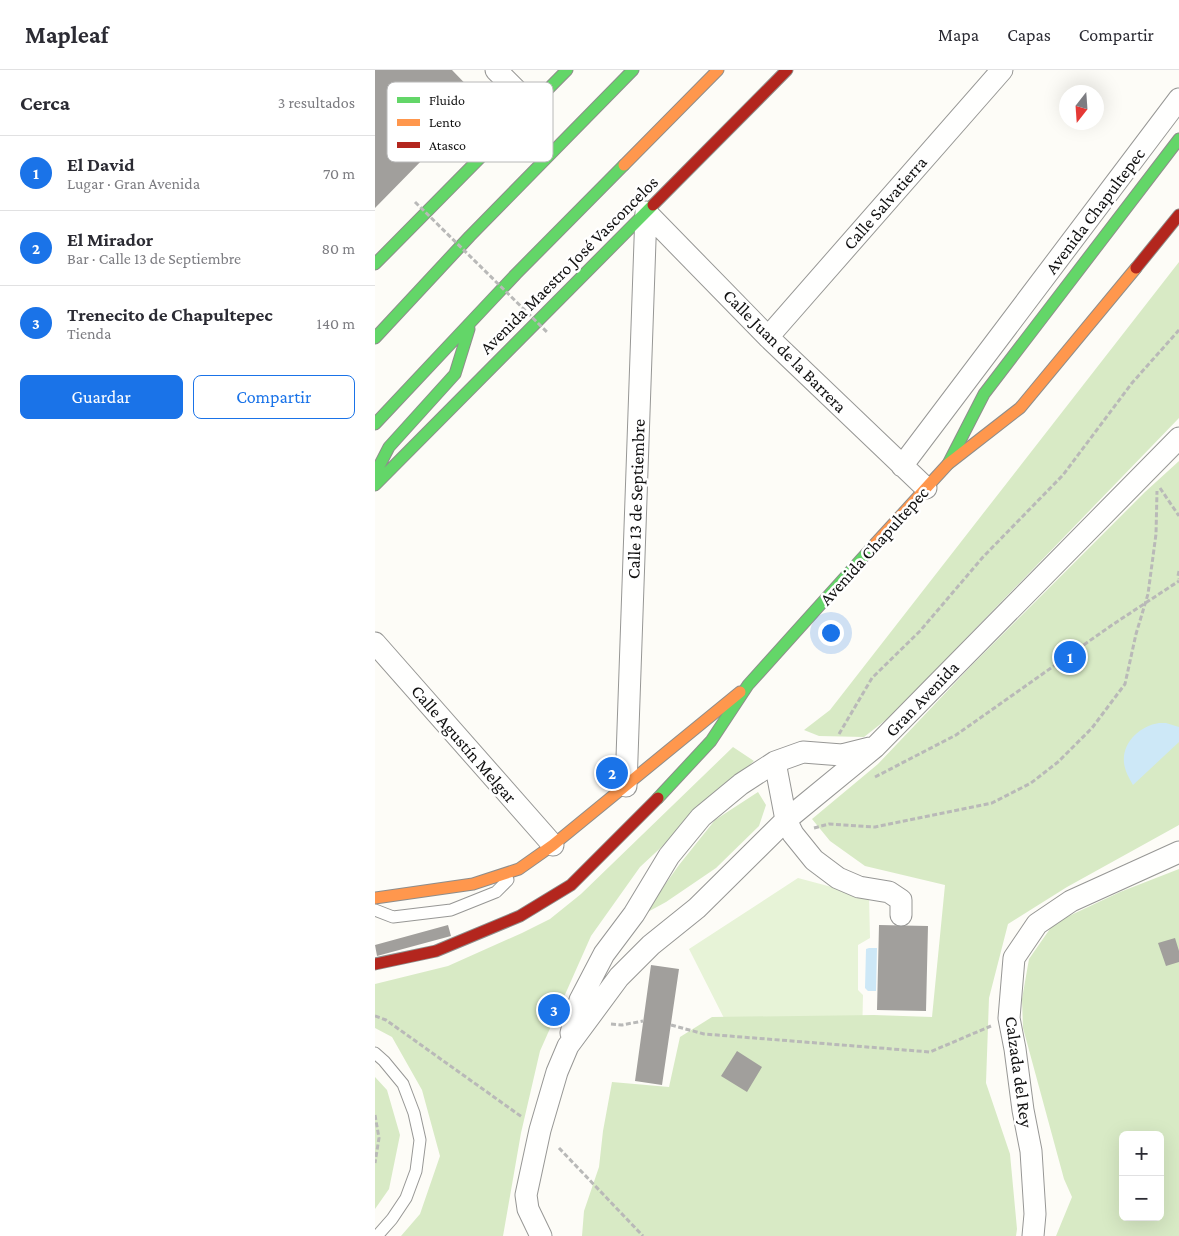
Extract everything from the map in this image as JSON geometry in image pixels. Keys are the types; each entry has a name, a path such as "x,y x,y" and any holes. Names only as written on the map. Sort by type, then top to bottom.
{"main road":[{"path":"553,84 567,70"},
{"path":"553,151 633,70"},
{"path":"375,424 516,274 718,70"},
{"name":"Avenida Maestro José Vasconcelos","path":"375,485 787,70"},
{"name":"Avenida Chapultepec","path":"375,898 473,884 519,869 553,845 748,685 948,464 985,394 1179,140"},
{"path":"375,264 476,162"},
{"path":"375,338 475,229 542,162"},
{"path":"948,464 1020,408 1179,215"},
{"path":"375,474 389,447 455,374 472,321"},
{"path":"375,964 436,951 520,916 571,885 641,816 711,741 748,685"}],"street":[{"path":"496,70 508,82"},
{"name":"Calle Salvatierra","path":"768,337 1002,70"},
{"name":"Avenida Chapultepec","path":"902,466 1179,99"},
{"name":"Calle Juan de la Barrera","path":"646,212 768,337 926,488"},
{"name":"Calle 13 de Septiembre","path":"626,786 646,212"},
{"name":"Gran Avenida","path":"568,1046 619,977 651,945 697,908 790,827 875,747 1179,438"},
{"name":"Calle Agustín Melgar","path":"375,643 553,845"},
{"path":"541,1236 528,1209 526,1195 540,1130 557,1072 568,1046 580,1000 604,954 634,914 669,856 701,817 741,784 775,762 803,752 842,755 875,747"},
{"path":"775,762 790,827 814,860 838,878 859,887 889,892 901,900 901,915"},
{"name":"Calzada del Rey","path":"1033,1236 1035,1214 1031,1151 1009,1018 1014,958 1037,924 1071,901 1179,852"}],"lane":[{"path":"375,910 393,916 451,910 496,892 519,869"},
{"path":"375,1053 403,1084 414,1113 420,1140 416,1171 406,1198 392,1219 377,1236"}],"path":[{"path":"415,202 548,333"},
{"path":"827,754 872,678 920,631 983,557 1063,475 1132,383 1179,330"},
{"path":"790,827 829,824 875,827 992,803 1031,783 1058,762 1091,728 1125,684 1136,634 1148,594 1156,534 1157,484 1179,516"},
{"path":"870,779 956,735 1179,580 1179,571"},
{"path":"375,1016 386,1020 540,1130 643,1236"},
{"path":"671,1024 704,1034 930,1052 1009,1018"},
{"path":"585,1022 622,1025 643,1021"},
{"path":"375,1115 379,1138 375,1163"}],"green space":[{"path":"1179,262 1179,418 892,715 864,737 819,736 804,730 830,710"},
{"path":"1179,461 1179,825 1067,887 1008,924 989,998 986,1083 1010,1154 1017,1229 1016,1236 582,1236 584,1211 599,1167 612,1082 669,1087 680,1037 712,1017 874,1015 932,1017 945,885 865,866 830,841 812,819 878,764 972,665 1145,492"},
{"path":"733,747 754,761 640,867 591,936 540,1051 521,1133 503,1236 401,1236 420,1214 440,1156 422,1090 392,1037 375,1028 375,984 448,966 550,919 581,894"},
{"path":"758,792 766,805 759,826 716,868 666,902 644,914 679,865 715,820"},
{"path":"1179,869 1179,1236 1056,1236 1072,1197 1064,1179 1023,1028 1022,999 1029,959 1054,923 1120,892"},
{"path":"798,878 869,897 870,938 858,945 858,990 863,995 862,1039 729,1028 689,949"},
{"path":"375,1077 387,1090 400,1135 389,1189 375,1209"}],"water":[{"path":"1159,723 1179,727 1179,742 1133,785 1124,763 1126,748 1139,731"},
{"path":"877,948 876,991 868,991 865,988 866,949"}],"building":[{"path":"375,70 452,70 464,82 387,82 387,162 420,162 375,208"},
{"path":"448,925 451,936 377,956 375,945"},
{"path":"879,925 928,926 926,1011 877,1010"},
{"path":"1175,938 1179,951 1179,962 1166,966 1158,943"},
{"path":"651,965 679,969 662,1085 635,1081"},
{"path":"737,1051 762,1067 747,1092 721,1076"}],"traffic: fast":[{"path":"553,84 567,70"},
{"path":"553,151 633,70"},
{"path":"948,464 984,394 1179,139"},
{"path":"375,264 476,162"},
{"path":"375,338 470,236 543,162"},
{"path":"375,424 516,274 624,165"},
{"path":"375,485 653,205"},
{"path":"375,474 389,447 455,374 469,329"},
{"path":"658,798 711,741 748,685 874,545"}],"traffic: slow":[{"path":"624,165 718,70"},
{"path":"874,545 948,464 1020,408 1136,268"},
{"path":"375,898 473,884 519,869 553,845 740,692"}],"traffic: jam":[{"path":"653,205 787,70"},
{"path":"1136,268 1179,215"},
{"path":"375,964 436,951 520,916 571,885 658,798"}],"place":[{"name":"El David","path":"1070,657"},
{"name":"El Mirador","path":"612,773"},
{"name":"Trenecito de Chapultepec","path":"554,1010"}]}
